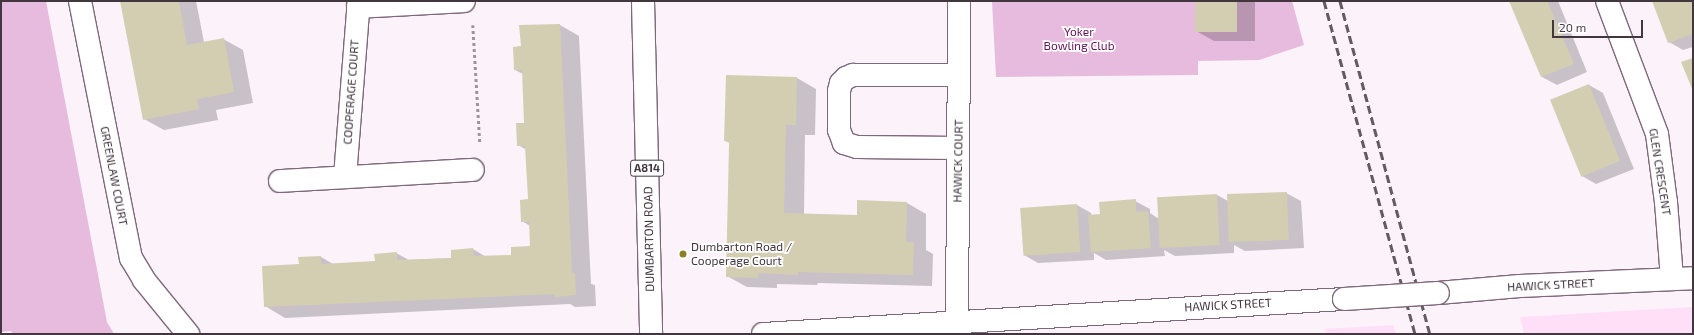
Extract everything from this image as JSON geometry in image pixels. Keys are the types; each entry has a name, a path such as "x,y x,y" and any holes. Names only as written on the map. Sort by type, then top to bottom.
{"street":[{"name":"GREENLAW COURT","path":"80,1 131,258 144,280 188,334"},
{"name":"COOPERAGE COURT","path":"345,178 358,4 464,1"},
{"name":"DUMBARTON ROAD","path":"644,1 651,334"},
{"name":"HAWICK COURT","path":"957,321 960,1"},
{"name":"GLEN CRESCENT","path":"1607,1 1657,134 1666,202 1683,278"},
{"path":"958,148 857,147 844,143 839,130 839,91 841,83 846,78 853,76 959,76"},
{"path":"280,181 473,170"},
{"name":"HAWICK STREET","path":"763,334 957,321 1344,299 1520,286 1683,278"}],"path":[{"path":"473,22 480,147"}],"shaded area":[{"path":"1693,307 1693,334 1524,334 1520,317"},
{"path":"1393,325 1396,334 1326,334 1325,329"}],"green space":[{"path":"1,1 46,1 107,322 114,334 14,334 10,331 1,332"},
{"name":"Yoker Bowling Club","path":"992,1 1292,1 1304,45 1259,60 1198,61 1198,75 996,77"}],"building":[{"path":"120,1 179,1 187,45 224,38 234,92 197,99 199,109 143,120"},
{"path":"1195,1 1237,1 1237,32 1195,32"},
{"path":"1509,1 1547,1 1574,64 1541,77"},
{"path":"1652,1 1693,1 1693,34 1668,43"},
{"path":"560,24 572,273 575,273 576,295 555,297 554,294 264,307 262,266 299,264 298,257 321,256 321,264 375,261 374,254 397,252 397,260 451,258 451,250 473,248 474,256 511,255 511,247 530,246 529,222 521,222 520,200 528,199 525,146 517,146 516,123 524,123 522,70 514,70 513,47 521,46 519,25"},
{"path":"1693,58 1693,91 1681,62"},
{"path":"726,75 797,77 796,125 786,125 784,213 857,215 857,200 907,202 906,242 914,242 913,275 798,272 798,275 758,273 758,278 726,277 729,142 724,141"},
{"path":"1589,84 1620,161 1581,177 1550,100"},
{"path":"1287,192 1289,240 1229,242 1227,194"},
{"path":"1217,194 1220,245 1160,248 1157,197"},
{"path":"1136,199 1136,212 1148,211 1151,248 1091,252 1088,215 1100,214 1099,202"},
{"path":"1077,204 1080,252 1023,256 1020,208"}],"railway":[{"path":"1324,1 1415,334"},
{"path":"1340,1 1430,334"}],"place":[{"name":"Dumbarton Road / Cooperage Court","path":"683,254"}]}
